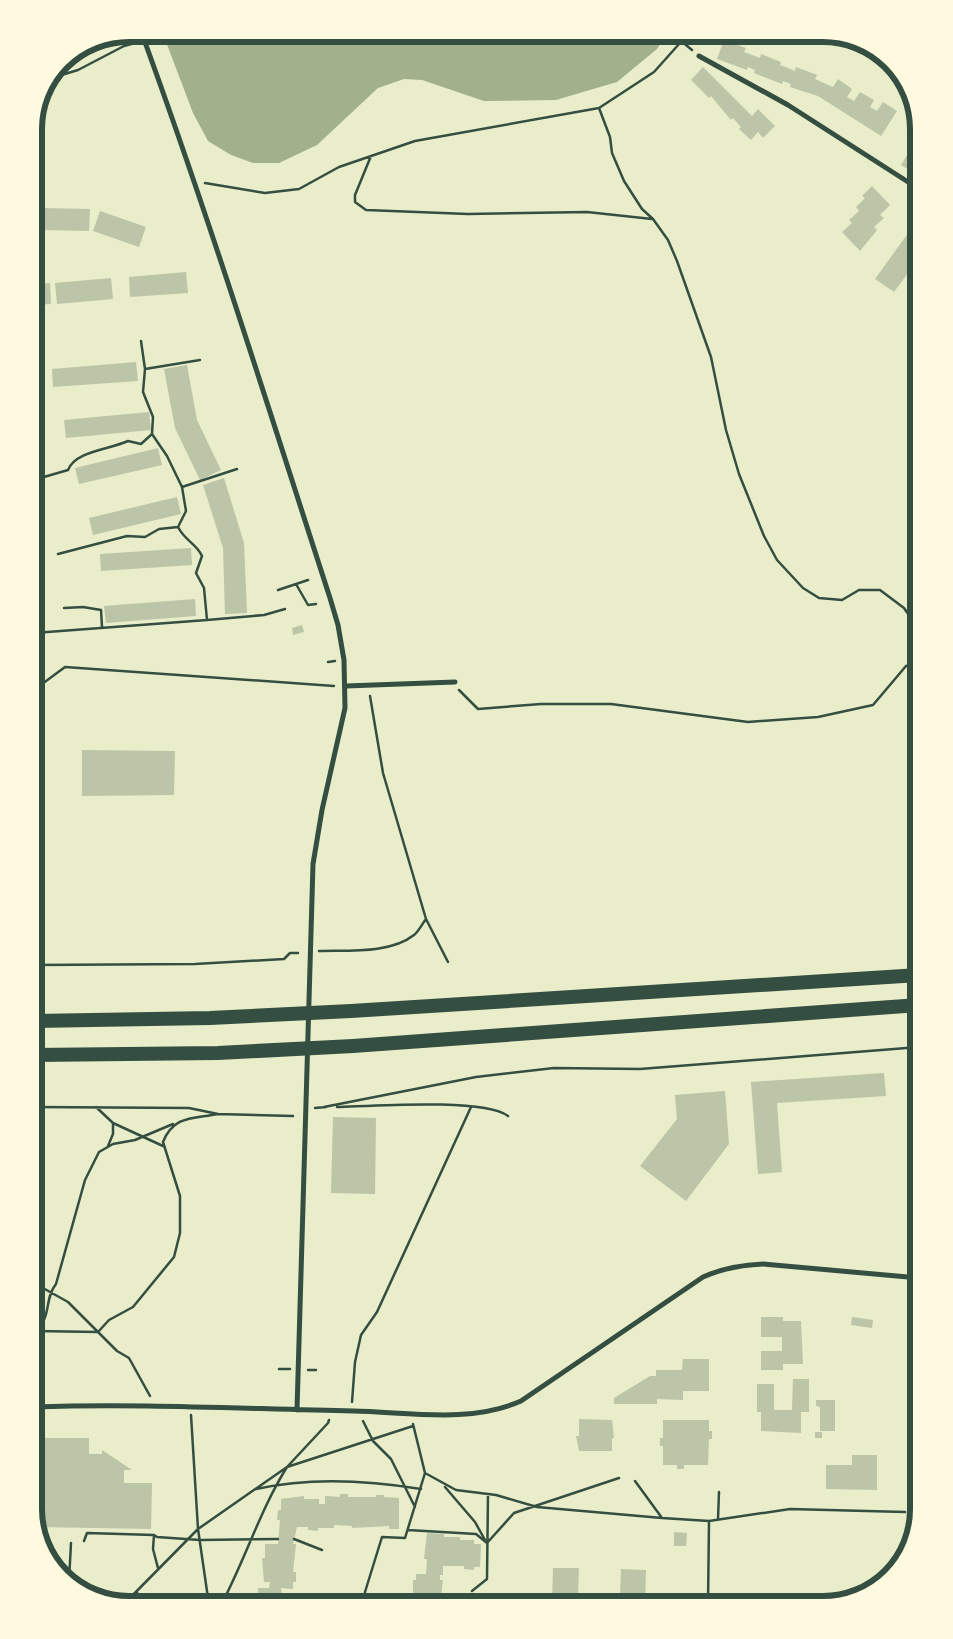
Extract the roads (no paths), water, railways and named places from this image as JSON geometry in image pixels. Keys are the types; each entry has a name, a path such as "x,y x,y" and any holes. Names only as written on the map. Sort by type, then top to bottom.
{"highway":[{"path":"42,1021 276,1015 911,975"},
{"path":"42,1055 218,1052 353,1046 911,1006"}],"street":[{"path":"145,42 196,185 336,616 342,645 346,686 341,729 322,810 313,864 304,1097 297,1410"},
{"path":"699,56 788,104 911,184"},
{"path":"346,686 368,687 455,682"},
{"path":"42,1407 154,1404 330,1411 487,1413 521,1401 703,1277 717,1270 743,1265 763,1264 911,1277"}]}
